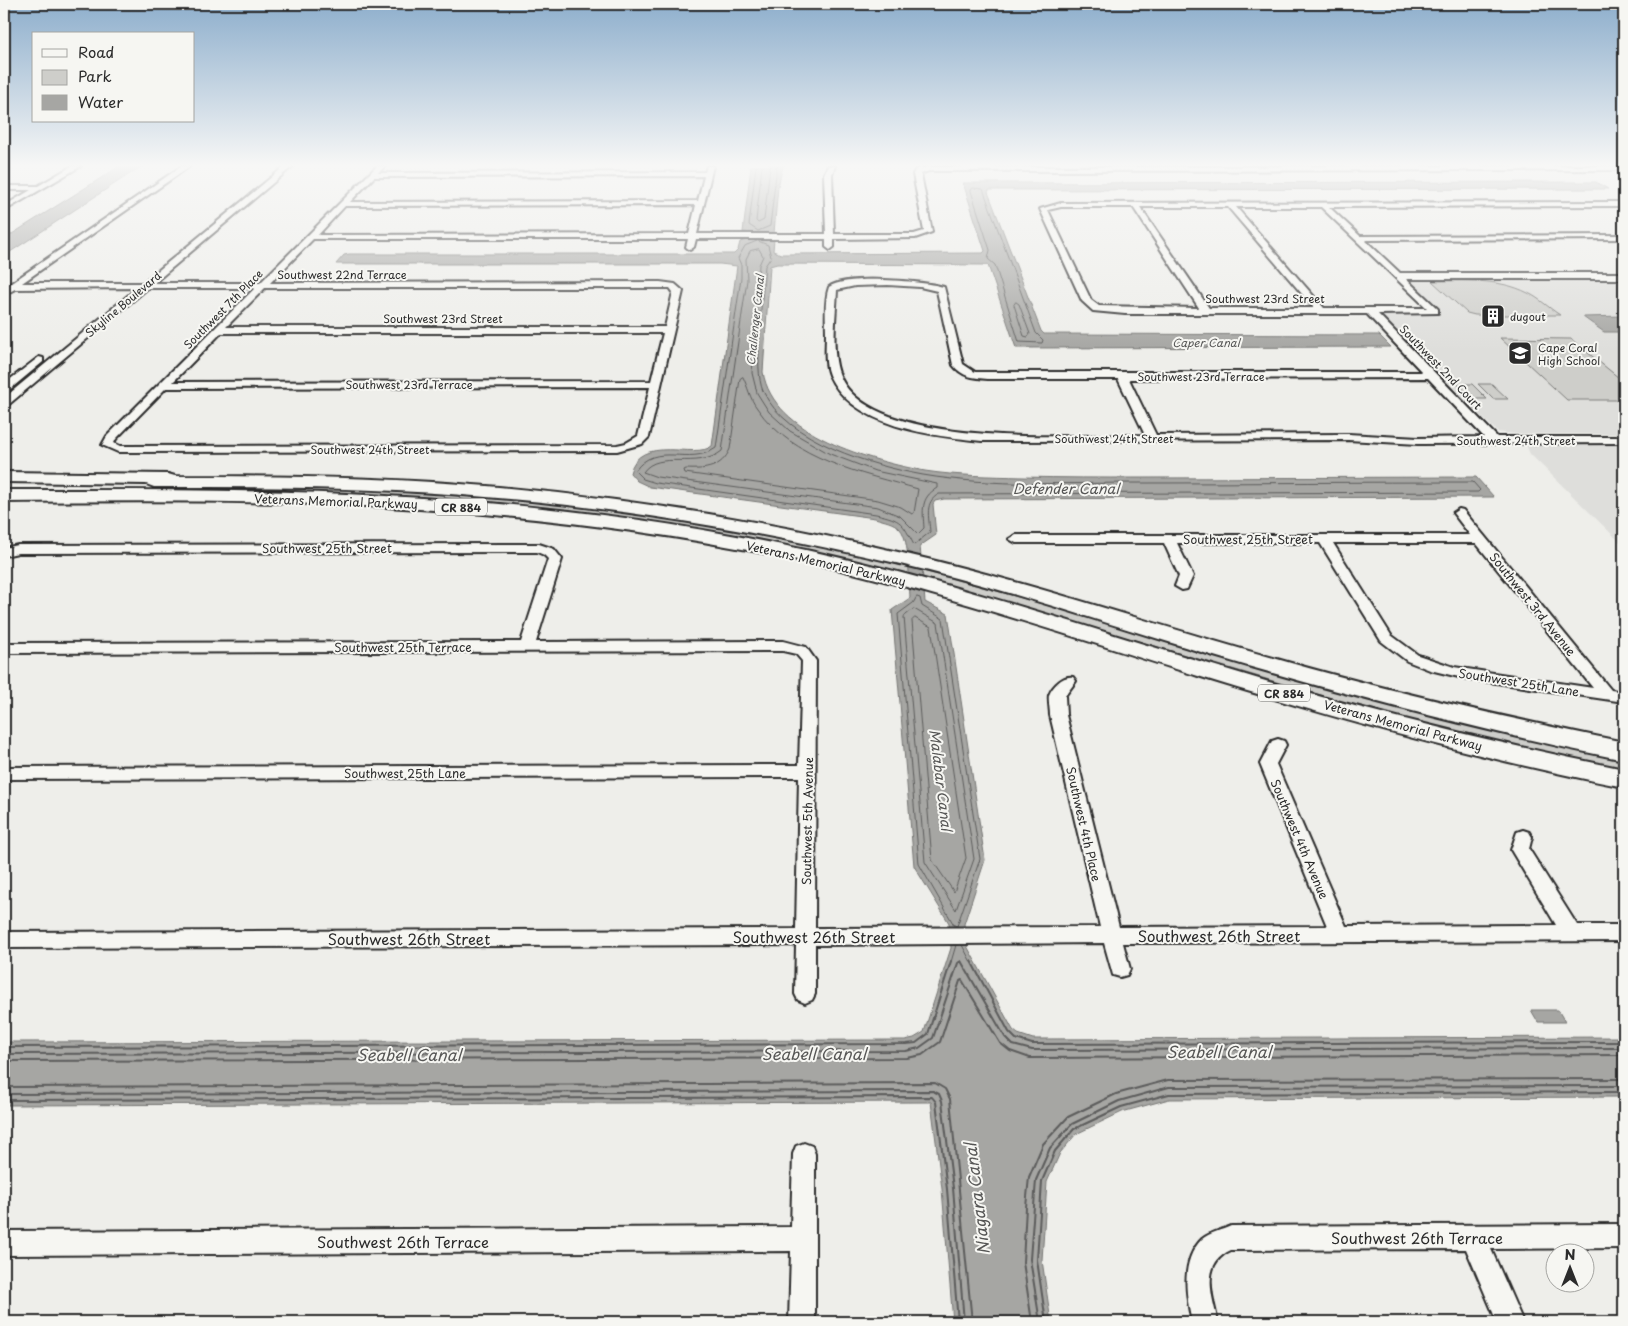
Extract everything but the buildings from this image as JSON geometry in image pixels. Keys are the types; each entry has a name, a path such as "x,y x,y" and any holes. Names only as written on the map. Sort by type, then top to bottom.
{"highway":[{"path":"4,477 151,478 204,482"},
{"name":"Veterans Memorial Parkway","path":"4,482 204,482 432,487 659,511 777,531 896,557 953,582 1319,703 1441,736 1624,778"},
{"name":"Veterans Memorial Parkway","path":"4,496 357,500 541,514 651,529 806,556 887,576 953,582 1317,679 1473,718 1624,751"},
{"path":"1317,679 1392,691 1624,743"}],"street":[{"path":"4,292 97,228"},
{"name":"Skyline Boulevard","path":"71,334 202,228"},
{"name":"Skyline Boulevard","path":"4,403 215,228"},
{"name":"Southwest 7th Place","path":"111,448 108,442 111,438 320,228"},
{"path":"690,247 695,228"},
{"path":"829,228 830,247"},
{"path":"311,237 906,236 924,234 928,232 927,228"},
{"name":"Southwest 23rd Street","path":"1052,228 1081,290 1090,306 1096,309 1125,311 1434,311 1398,276"},
{"path":"1150,228 1206,311"},
{"path":"1250,228 1321,311"},
{"path":"1347,228 1398,276 1624,276"},
{"path":"1358,238 1624,238"},
{"name":"Southwest 23rd Terrace","path":"883,416 857,402 843,390 832,368 833,287 851,284 918,284 935,286 943,293 958,366 970,374 988,376 1431,375"},
{"name":"Southwest 22nd Terrace","path":"13,286 672,286 678,292 669,330"},
{"name":"Southwest 2nd Court","path":"1370,311 1491,437"},
{"name":"Southwest 23rd Street","path":"218,330 669,330"},
{"path":"655,384 669,330"},
{"path":"4,389 49,352"},
{"path":"1122,376 1152,438"},
{"name":"Southwest 23rd Terrace","path":"163,385 655,384"},
{"name":"Southwest 24th Street","path":"111,448 140,450 617,448 638,442 643,436 655,384"},
{"name":"Southwest 24th Street","path":"883,416 915,428 972,437 1348,437 1418,440 1624,435"},
{"name":"Southwest 24th Street","path":"1491,437 1624,440"},
{"name":"Southwest 3rd Avenue","path":"1459,514 1606,694"},
{"name":"Southwest 25th Street","path":"1016,539 1480,539"},
{"path":"1169,539 1186,576 1182,586"},
{"name":"Southwest 25th Lane","path":"1324,539 1386,638 1398,649 1415,659 1437,668 1460,673 1532,686 1624,697"},
{"name":"Southwest 25th Street","path":"4,552 18,549 539,548 550,552 555,559 528,646"},
{"name":"Southwest 25th Terrace","path":"4,648 783,646 801,650"},
{"name":"Southwest 5th Avenue","path":"801,650 809,661 805,994"},
{"name":"Southwest 4th Place","path":"1068,681 1057,695 1058,714 1120,969"},
{"name":"Southwest 4th Avenue","path":"1278,745 1268,764 1340,934"},
{"name":"Southwest 25th Lane","path":"4,774 807,771"},
{"path":"1524,837 1520,850 1572,934"},
{"name":"Southwest 26th Street","path":"4,940 1624,933"},
{"path":"802,1322 804,1154"},
{"name":"Southwest 26th Terrace","path":"1205,1322 1198,1294 1199,1267 1211,1248 1232,1238 1624,1236"},
{"path":"1474,1237 1510,1322"},
{"name":"Southwest 26th Terrace","path":"4,1243 803,1239"}],"shaded area":[{"name":"Cape Coral High School","path":"1624,277 1624,434 1515,434 1498,432 1442,381 1379,314 1438,312 1406,279 1408,278"},
{"path":"1539,442 1624,442 1624,546 1530,454 1527,447"}],"green space":[{"path":"1432,281 1481,281 1517,288 1540,300 1560,315 1475,315 1467,313"},
{"path":"1500,338 1571,339 1624,382 1624,400 1567,400"},
{"path":"1458,384 1472,384 1487,399 1472,399"},
{"path":"1478,384 1492,384 1508,399 1493,399"},
{"path":"198,486 346,490 493,498 639,514 785,539 936,574 1384,704 1624,760 1624,770 1378,712 965,590 876,567 570,511 411,499 147,491"}],"water":[{"path":"22,228 47,228 4,256 4,239"},
{"path":"743,228 774,228 774,233 763,234 763,238 774,239 773,251 781,254 983,253 985,251 978,228 1002,228 1041,331 1044,334 1379,335 1391,347 1016,348 988,265 777,264 770,266 763,372 771,394 785,413 805,428 853,452 925,471 974,476 1067,478 1476,477 1494,497 944,499 935,501 933,504 936,535 920,546 925,602 948,614 985,860 964,924 967,946 1013,1030 1018,1034 1033,1039 1624,1037 1624,1097 1169,1099 1122,1112 1076,1134 1060,1153 1047,1182 1042,1260 1051,1322 953,1322 942,1189 931,1102 4,1105 4,1042 905,1040 914,1038 924,1032 951,948 949,923 914,866 892,610 910,598 906,542 903,534 895,525 875,518 650,487 637,481 630,473 635,461 644,454 668,450 704,450 712,446 737,266 720,264 336,264 344,255 349,254 734,254 738,250 740,242 753,238 753,233 743,232"},
{"path":"1624,316 1624,335 1621,332 1604,332 1583,317"},
{"path":"1531,1010 1558,1010 1565,1022 1538,1022"}],"place":[{"name":"dugout","path":"1493,316"},
{"name":"Cape Coral High School","path":"1520,353"}],"water label":[{"name":"Challenger Canal","path":"755,320"},
{"name":"Caper Canal","path":"1206,342"},
{"name":"Defender Canal","path":"1066,488"},
{"name":"Malabar Canal","path":"941,780"},
{"name":"Seabell Canal","path":"1219,1051"},
{"name":"Seabell Canal","path":"814,1053"},
{"name":"Seabell Canal","path":"409,1054"},
{"name":"Niagara Canal","path":"976,1199"}]}
